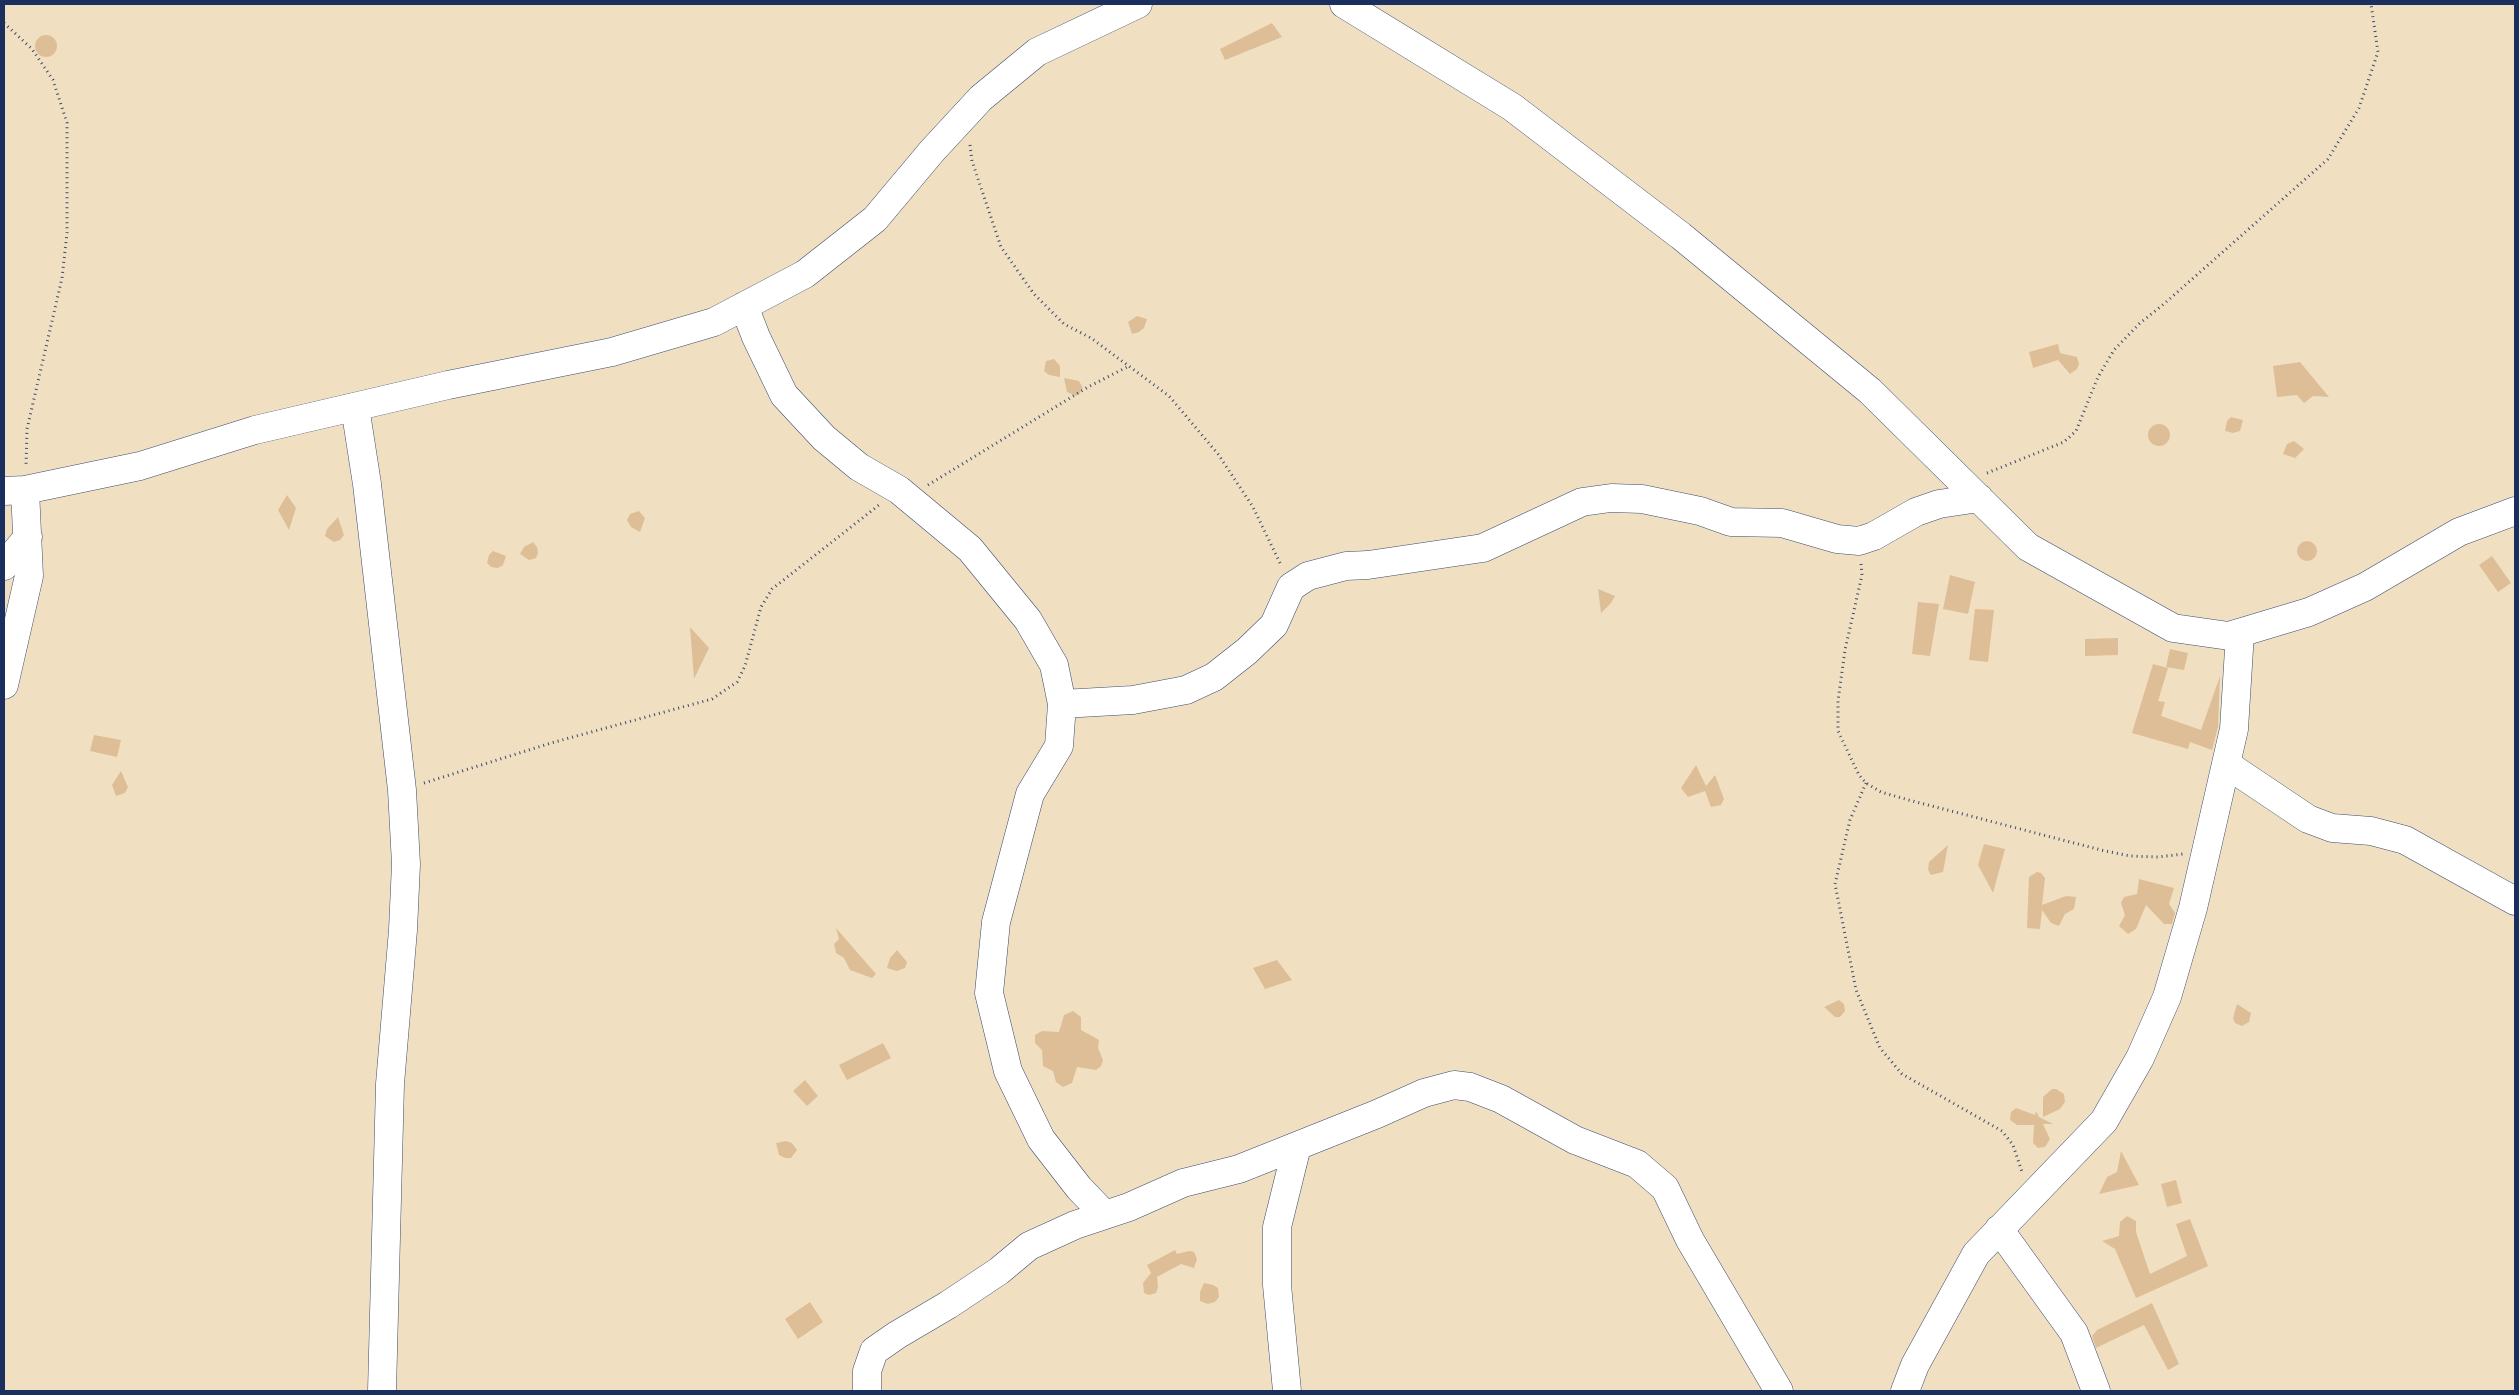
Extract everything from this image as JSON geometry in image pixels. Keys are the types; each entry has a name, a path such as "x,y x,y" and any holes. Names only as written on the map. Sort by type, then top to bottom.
{"street":[{"path":"4,685 29,576 28,536 15,491 140,466 255,430 612,352 714,322 805,274 875,219 981,98 1037,52 1138,4"},
{"path":"1344,4 1512,107 1681,236 1870,391 2028,547 2173,628 2229,636 2309,612 2365,587 2459,532 2515,511"},
{"path":"744,306 756,337 784,395 824,438 859,467 904,494 970,549 1028,620 1054,665 1062,704 1059,746 1030,794 996,922 989,994 1008,1071 1041,1139 1079,1188 1105,1214"},
{"path":"355,407 367,484 402,790 406,864 404,930 390,1084 382,1391"},
{"path":"1062,704 1133,700 1186,690 1214,677 1247,652 1274,625 1291,587 1308,576 1326,570 1456,554 1483,548 1582,502 1611,498 1642,499 1700,510 1731,522 1782,524 1837,539 1860,541 1874,536 1896,522 1971,490"},
{"path":"4,566 28,536"},
{"path":"1905,1391 1915,1365 1976,1254 2104,1120 2140,1058 2167,997 2193,908 2234,729 2240,632"},
{"path":"2226,764 2308,819 2332,828 2371,831 2405,840 2515,901"},
{"path":"867,1391 867,1371 874,1351 955,1300 999,1270 1029,1246 1075,1225 1182,1183 1239,1169 1424,1093 1454,1085 1470,1087 1501,1099 1575,1140 1637,1164 1665,1188 1690,1240 1779,1391"},
{"path":"1288,1391 1277,1285 1277,1227 1296,1146"},
{"path":"1999,1229 2074,1333 2096,1391"}],"path":[{"path":"1971,490 2064,442 2076,431 2098,377 2114,350 2139,324 2166,303 2328,159 2358,108 2378,52 2371,4"},
{"path":"4,24 32,48 53,80 67,123 68,233 62,278 15,491"},
{"path":"966,115 972,160 1001,247 1034,294 1064,324 1091,338 1169,396 1218,454 1253,508 1291,587"},
{"path":"402,790 551,742 712,699 737,682 745,666 761,607 772,590 904,494 1129,366"},
{"path":"1860,541 1862,575 1839,693 1838,731 1859,775 1866,783 1881,792 1905,799 2130,856 2158,857 2206,852"},
{"path":"1866,783 1850,820 1834,884 1856,990 1880,1048 1902,1074 2002,1131 2013,1145 2029,1197"}],"building":[{"path":"1272,23 1282,37 1225,60 1220,49"},
{"path":"46,35 56,42 57,46 50,56 46,57 36,50 35,46 42,36"},
{"path":"1137,316 1147,319 1144,328 1132,334 1128,322"},
{"path":"2058,344 2060,353 2077,357 2079,364 2077,369 2070,374 2058,360 2033,368 2029,352"},
{"path":"1054,359 1060,366 1060,377 1049,375 1044,371 1046,361"},
{"path":"2300,362 2329,397 2313,396 2304,403 2297,395 2277,397 2273,366"},
{"path":"1064,378 1079,381 1083,388 1080,393 1076,396 1067,392"},
{"path":"2231,417 2243,420 2240,431 2233,433 2225,431 2227,421"},
{"path":"2159,424 2167,427 2170,435 2167,443 2159,446 2151,443 2148,435 2151,427"},
{"path":"2294,441 2304,449 2295,458 2283,454 2287,444"},
{"path":"287,495 296,508 289,530 278,510"},
{"path":"639,511 645,518 640,532 631,527 627,520 630,514"},
{"path":"338,517 344,535 340,540 334,542 325,536 327,529"},
{"path":"2307,541 2314,544 2317,551 2314,558 2307,561 2300,558 2297,551 2300,544"},
{"path":"533,542 537,547 538,553 536,558 529,560 520,554 524,547"},
{"path":"493,551 506,556 503,565 498,568 491,567 487,563 489,555"},
{"path":"2492,556 2511,583 2498,592 2479,565"},
{"path":"1950,575 1975,582 1968,614 1943,609"},
{"path":"1598,589 1615,596 1601,613"},
{"path":"1918,602 1939,604 1930,656 1912,654"},
{"path":"1975,609 1994,610 1988,662 1969,660"},
{"path":"690,627 709,648 694,679"},
{"path":"2118,638 2118,655 2085,656 2085,639"},
{"path":"2170,649 2188,653 2184,670 2166,667"},
{"path":"2153,664 2168,668 2158,701 2165,702 2161,716 2201,730 2220,676 2218,727 2212,750 2190,742 2188,749 2132,733"},
{"path":"94,735 121,740 117,757 90,751"},
{"path":"1696,765 1706,786 1715,775 1724,799 1721,805 1711,807 1705,791 1688,797 1681,788"},
{"path":"121,771 128,787 125,793 116,796 112,785"},
{"path":"1984,844 2005,849 1993,893 1978,865"},
{"path":"1948,845 1943,872 1931,875 1928,870 1929,862"},
{"path":"2037,872 2041,873 2045,878 2042,905 2066,896 2076,897 2074,909 2065,914 2059,926 2051,923 2042,910 2040,929 2027,928 2029,877"},
{"path":"2139,879 2174,888 2169,904 2175,913 2172,924 2164,924 2146,905 2136,929 2128,934 2119,926 2125,915 2121,903 2124,897 2137,894"},
{"path":"836,928 876,974 872,978 850,970 844,958 836,953 834,944 839,939"},
{"path":"897,950 907,962 905,968 897,971 887,968 890,958"},
{"path":"1277,960 1292,980 1265,989 1253,968"},
{"path":"1839,1000 1844,1004 1845,1011 1840,1017 1835,1017 1824,1007"},
{"path":"2237,1004 2251,1013 2249,1022 2242,1026 2235,1023 2233,1018"},
{"path":"1073,1011 1081,1017 1081,1030 1099,1040 1098,1048 1103,1060 1101,1066 1096,1070 1077,1067 1072,1083 1063,1087 1056,1082 1053,1071 1043,1066 1042,1050 1035,1043 1035,1035 1042,1031 1059,1032 1064,1015"},
{"path":"883,1043 891,1058 847,1080 839,1065"},
{"path":"805,1080 818,1096 807,1106 793,1091"},
{"path":"2052,1089 2056,1089 2064,1094 2065,1102 2060,1109 2043,1117 2043,1097"},
{"path":"2016,1108 2035,1115 2036,1111 2039,1117 2053,1124 2043,1124 2050,1139 2045,1147 2038,1148 2033,1143 2034,1125 2017,1125 2010,1120 2011,1112"},
{"path":"786,1141 792,1143 797,1150 791,1158 779,1155 776,1143"},
{"path":"2121,1151 2139,1185 2099,1194 2107,1177 2117,1172"},
{"path":"2176,1180 2182,1203 2167,1207 2161,1184"},
{"path":"2127,1216 2136,1221 2136,1232 2150,1274 2187,1256 2176,1224 2190,1219 2208,1266 2136,1298 2115,1249 2102,1241 2119,1236 2120,1222"},
{"path":"1175,1250 1177,1254 1189,1251 1194,1252 1197,1259 1194,1268 1181,1264 1157,1277 1158,1287 1156,1293 1149,1295 1144,1293 1143,1283 1151,1273 1147,1265"},
{"path":"1204,1283 1218,1288 1219,1297 1215,1302 1208,1304 1200,1301 1200,1292"},
{"path":"810,1302 823,1322 798,1339 785,1319"},
{"path":"2152,1303 2179,1364 2168,1370 2144,1325 2096,1348 2092,1336 2097,1330"}]}
